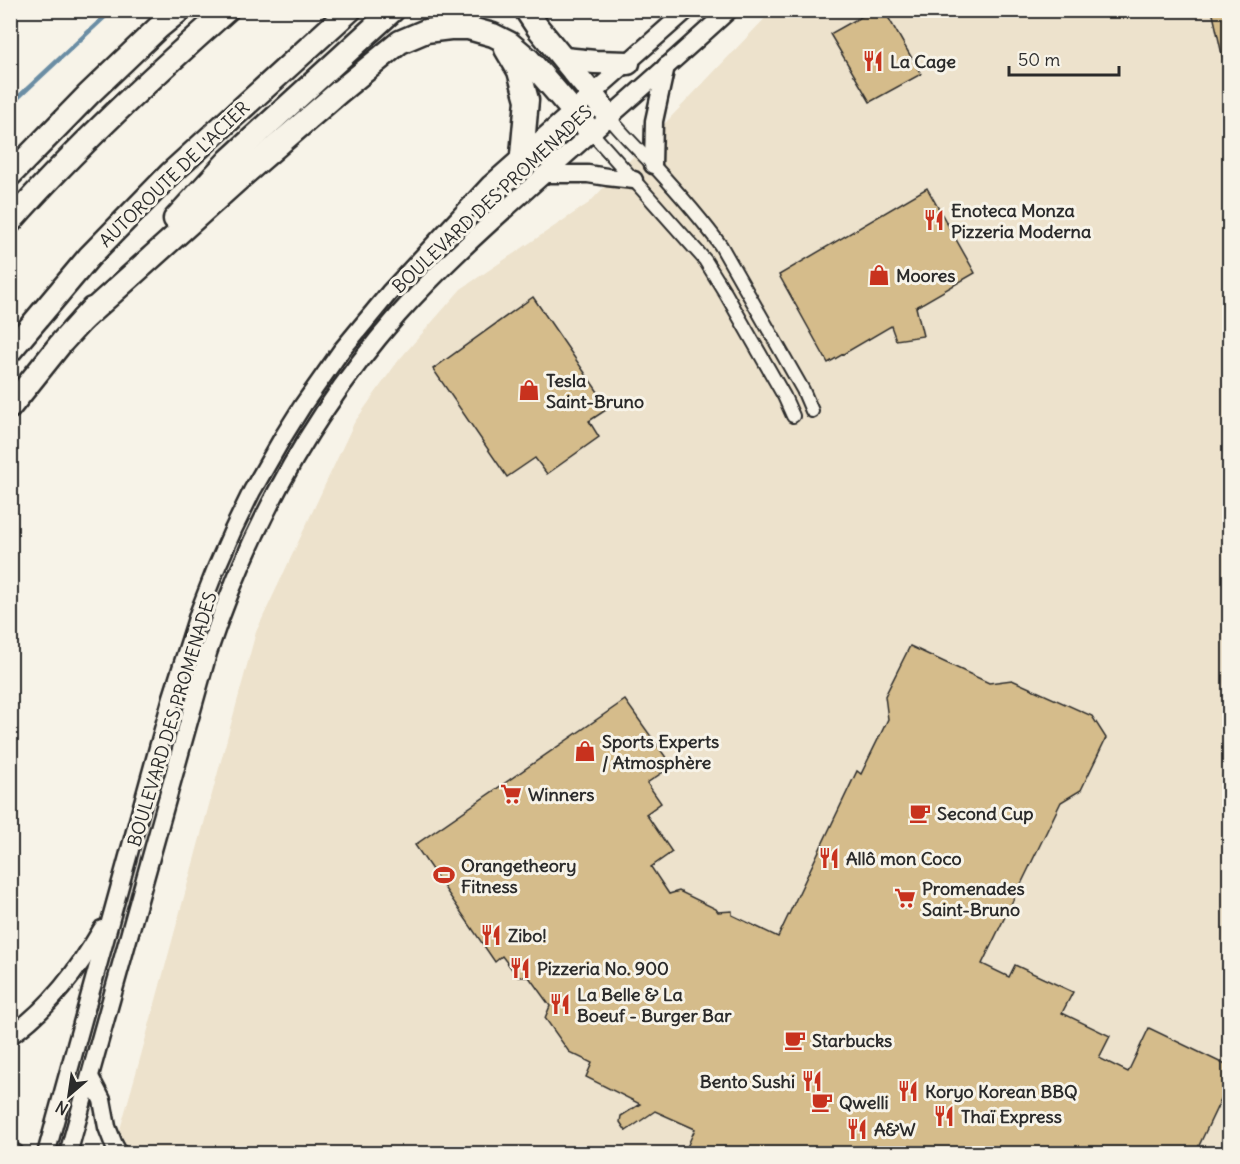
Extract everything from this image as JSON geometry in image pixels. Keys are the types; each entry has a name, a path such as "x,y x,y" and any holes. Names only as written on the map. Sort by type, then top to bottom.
{"highway":[{"path":"10,175 78,104 165,19 180,10"},
{"path":"10,222 102,125 227,10"},
{"name":"AUTOROUTE DE L'ACIER","path":"10,351 89,257 171,173 350,10"},
{"path":"10,407 82,320 229,160 393,10"},
{"path":"526,10 609,117"},
{"path":"82,320 339,92 393,47 417,34 440,28 468,28 493,35 509,43 523,54 591,132"},
{"path":"493,35 514,60 525,91 527,109 522,155"},
{"path":"564,59 628,63"}],"street":[{"name":"BOULEVARD DES PROMENADES","path":"46,1154 192,632 220,560 252,491 303,405 356,331 389,293 477,198 522,155 687,10"},
{"name":"BOULEVARD DES PROMENADES","path":"68,1154 208,653 236,579 271,503 317,422 382,334 440,270 729,10"},
{"path":"653,165 654,121 666,66"},
{"path":"609,117 721,246 803,390 812,411"},
{"path":"591,132 710,268 784,396 793,416"},
{"path":"545,174 588,174 634,180"},
{"path":"10,1036 37,1014 63,987 84,959 114,910"},
{"path":"90,1077 102,1100 107,1127 119,1154"},
{"path":"10,1150 16,1154"}],"shaded area":[{"path":"772,11 1229,11 1229,1153 113,1154 256,632 354,423 398,361 461,289 589,203"}],"building":[{"path":"873,10 884,10 921,74 870,102 830,34"},
{"path":"1212,10 1230,10 1230,67 1225,68"},
{"path":"927,188 975,273 916,307 923,336 896,340 891,326 828,363 779,275"},
{"path":"533,297 609,408 589,421 599,437 547,474 535,458 507,477 433,369"},
{"name":"Promenades Saint-Bruno","path":"910,646 989,683 1012,680 1092,716 1106,738 1081,790 1061,802 982,964 1009,977 1015,965 1073,992 1062,1013 1110,1036 1099,1058 1128,1072 1149,1028 1230,1067 1230,1080 1195,1154 684,1154 695,1129 655,1111 626,1131 620,1122 621,1116 640,1104 586,1077 592,1063 569,1052 545,1018 550,1006 529,977 518,977 502,956 495,962 415,845 625,700 672,766 647,783 661,803 646,814 672,852 651,867 669,894 679,891 718,912 732,911 732,915 778,937 857,771 861,774 888,719 885,696"}],"waterway":[{"path":"10,105 112,10"}],"place":[{"name":"La Cage","path":"873,61"},
{"name":"Enoteca Monza Pizzeria Moderna","path":"934,220"},
{"name":"Moores","path":"879,275"},
{"name":"Tesla Saint-Bruno","path":"529,390"},
{"name":"Sports Experts / Atmosphère","path":"585,751"},
{"name":"Winners","path":"511,794"},
{"name":"Second Cup","path":"920,813"},
{"name":"Allô mon Coco","path":"829,858"},
{"name":"Orangetheory Fitness","path":"444,875"},
{"name":"Promenades Saint-Bruno","path":"905,898"},
{"name":"Zibo!","path":"491,935"},
{"name":"Pizzeria No. 900","path":"520,968"},
{"name":"La Belle & La Boeuf - Burger Bar","path":"560,1004"},
{"name":"Starbucks","path":"795,1040"},
{"name":"Bento Sushi","path":"812,1081"},
{"name":"Koryo Korean BBQ","path":"908,1091"},
{"name":"Qwelli","path":"822,1102"},
{"name":"Thaï Express","path":"944,1116"},
{"name":"A&W","path":"857,1129"}]}
